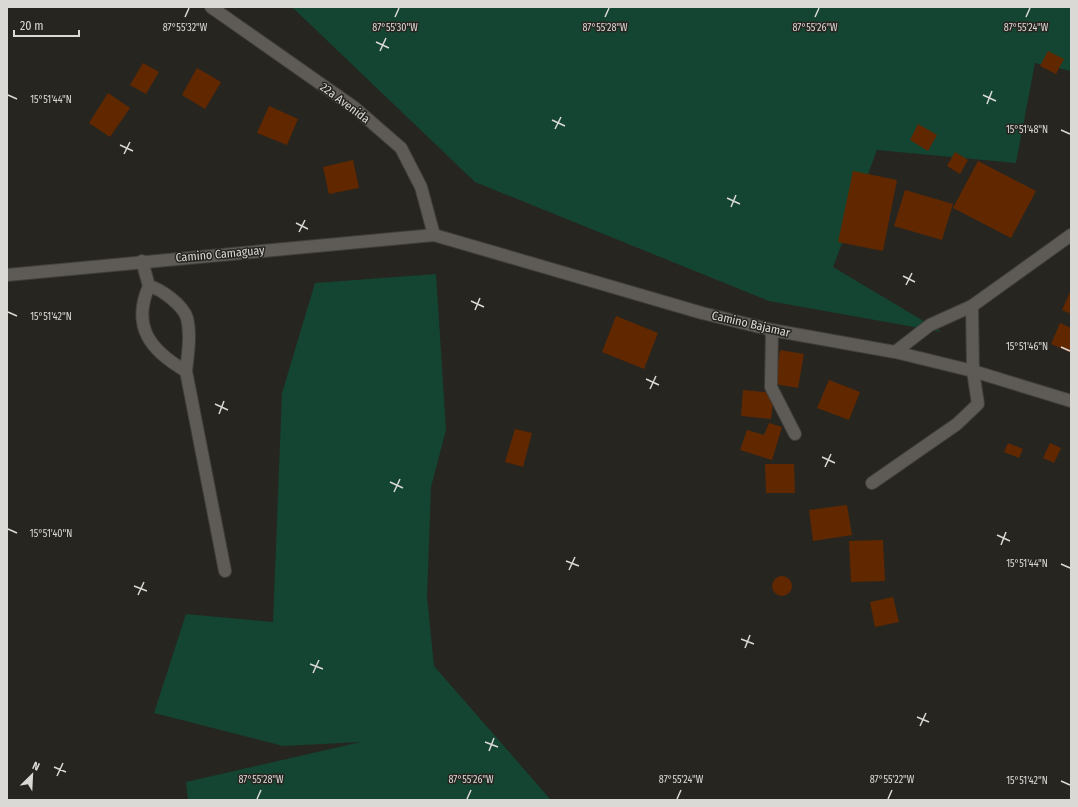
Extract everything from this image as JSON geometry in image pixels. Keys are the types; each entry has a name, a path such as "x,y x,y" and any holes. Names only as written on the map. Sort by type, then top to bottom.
{"street":[{"name":"22a Avenida","path":"210,7 355,108 401,148 421,187 434,235"},
{"name":"Camino Camaguay","path":"7,275 142,261 434,235"},
{"name":"Camino Bajamar","path":"434,235 695,311 772,330 894,352 973,371 1071,401"},
{"path":"894,352 930,325 972,306 1071,235"},
{"path":"142,261 149,286 143,301 141,315 143,328 157,350 167,360 186,371"},
{"path":"149,286 168,295 186,316 189,348 186,371 225,570"},
{"path":"872,483 957,424 978,404 973,371 972,306"},
{"path":"772,330 771,387 795,434"}],"green space":[{"path":"292,7 1071,7 1071,71 1035,63 1016,163 877,150 833,267 942,332 769,301 475,182"},
{"path":"436,274 446,430 431,487 427,597 434,666 551,800 188,800 186,782 361,742 283,746 154,713 186,614 273,622 282,393 315,283"}],"building":[{"path":"1048,51 1064,59 1056,74 1040,66"},
{"path":"143,63 159,72 146,94 130,85"},
{"path":"197,68 221,82 205,109 182,95"},
{"path":"108,93 130,108 110,137 89,123"},
{"path":"269,106 298,119 287,145 257,133"},
{"path":"918,124 937,135 928,151 910,140"},
{"path":"955,152 968,160 960,174 947,166"},
{"path":"353,160 359,188 329,194 323,167"},
{"path":"978,161 1036,191 1011,238 953,208"},
{"path":"853,171 897,180 883,251 838,242"},
{"path":"905,190 953,204 942,240 894,226"},
{"path":"1071,290 1071,314 1062,310"},
{"path":"616,316 658,333 644,369 602,352"},
{"path":"1060,323 1071,328 1071,353 1051,344"},
{"path":"780,350 804,354 798,388 775,384"},
{"path":"829,380 860,392 849,420 817,408"},
{"path":"743,390 774,393 771,419 741,416"},
{"path":"769,423 782,427 772,460 740,450 747,430 764,435"},
{"path":"515,429 532,433 523,467 505,462"},
{"path":"1008,443 1023,449 1019,458 1004,452"},
{"path":"1050,443 1061,448 1054,463 1043,458"},
{"path":"765,464 794,464 795,493 766,493"},
{"path":"847,505 852,535 813,541 809,510"},
{"path":"883,540 885,581 851,582 849,541"},
{"path":"782,576 789,579 792,586 789,593 782,596 775,593 772,586 775,579"},
{"path":"893,597 899,622 875,627 870,602"}]}
